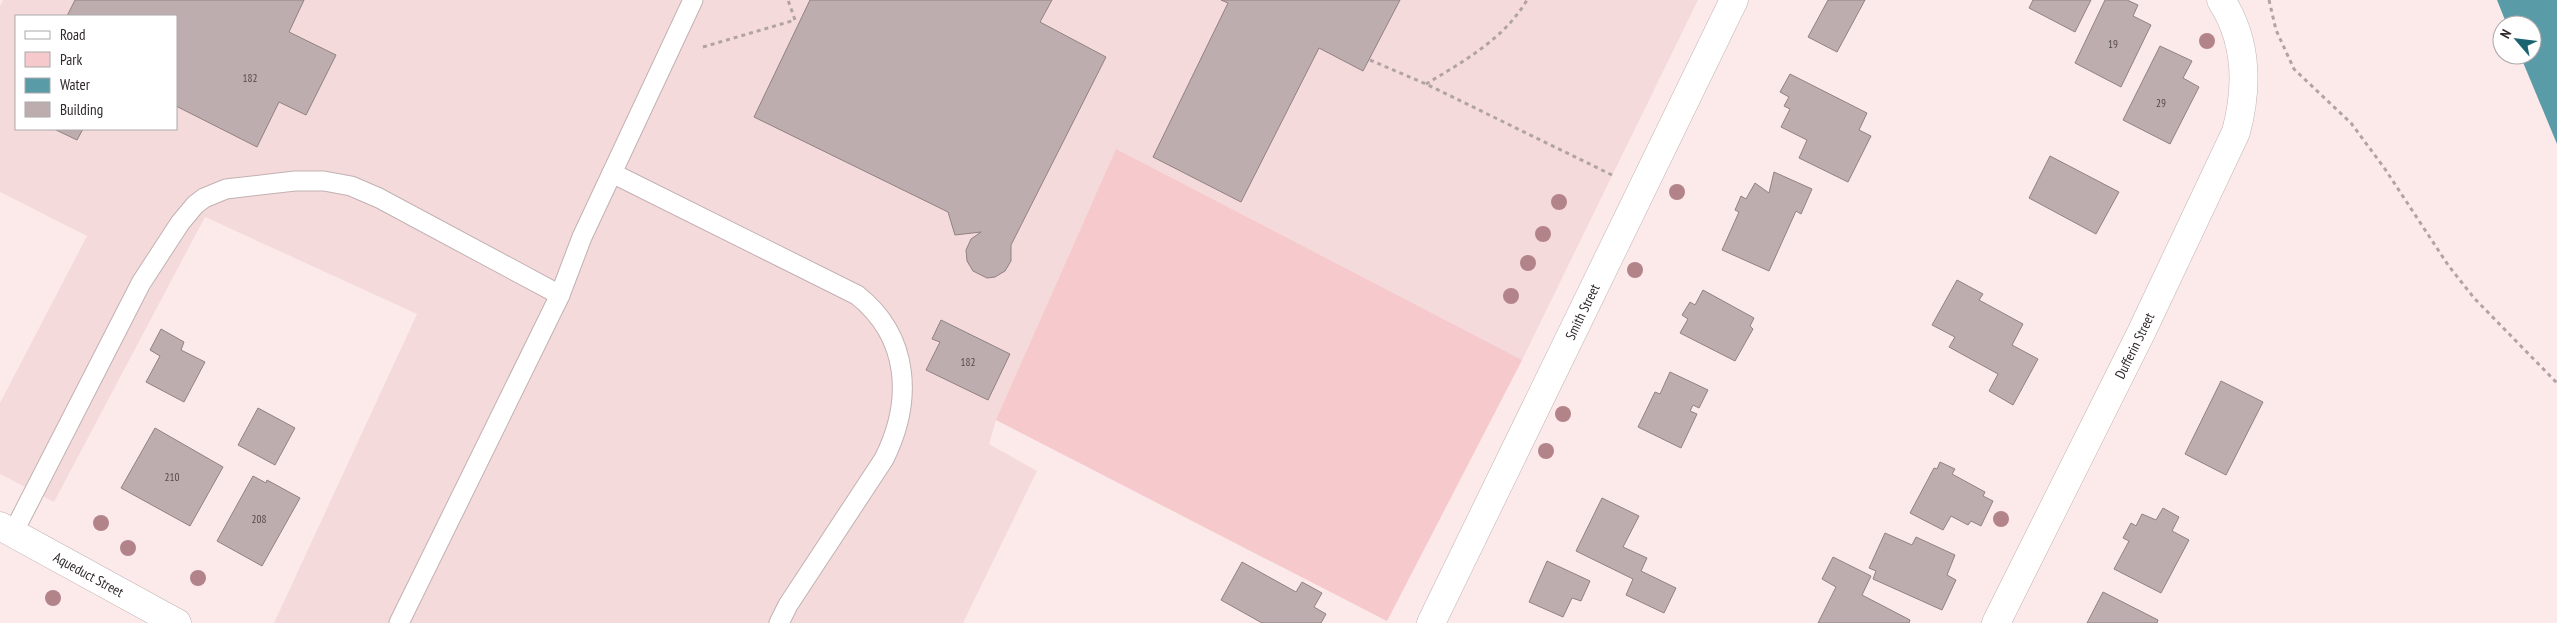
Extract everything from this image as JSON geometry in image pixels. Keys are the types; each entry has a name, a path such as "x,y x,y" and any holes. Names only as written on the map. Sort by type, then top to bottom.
{"street":[{"name":"Smith Street","path":"1431,623 1734,0"},
{"name":"Dufferin Street","path":"1996,623 2141,333 2232,140 2242,107 2244,60 2228,11 2221,0"},
{"name":"Aqueduct Street","path":"7,529 177,623"}],"lane":[{"path":"399,623 560,295 582,237 693,0"},
{"path":"612,173 857,295 878,314 896,346 902,368 903,389 894,441 788,605 779,623"},
{"path":"7,529 141,282 187,214 204,198 215,193 238,187 295,181 324,181 351,186 379,198 560,295"}],"path":[{"path":"664,59 795,20 788,0"},
{"path":"1426,84 1497,37 1508,26 1527,0"},
{"path":"2269,0 2276,30 2294,68 2351,123 2385,169 2448,265 2474,298 2557,383"},
{"path":"1370,60 1426,84 1641,190"}],"shaded area":[{"path":"3,0 1698,0 1522,360 1387,621 996,420 989,444 1037,471 963,623 274,623 417,314 205,217 54,502 0,474 0,403 87,236 0,192 0,6"}],"green space":[{"path":"1116,149 1522,360 1387,621 996,420"}],"water":[{"path":"2497,0 2557,0 2557,144 2524,65 2542,65 2542,15 2503,15"}],"building":[{"path":"75,0 304,0 289,32 336,55 306,115 279,102 257,147 178,107 178,15 68,15"},
{"path":"810,0 1052,0 1040,22 1106,57 1011,245 1011,261 1005,271 995,277 987,278 973,271 967,261 966,250 971,239 981,232 955,235 948,212 754,117"},
{"path":"1221,0 1400,0 1363,71 1319,48 1241,202 1153,157 1228,3"},
{"path":"1828,0 1865,0 1837,52 1808,37"},
{"path":"2033,0 2091,0 2075,32 2029,8"},
{"path":"2105,0 2127,0 2138,5 2133,16 2151,25 2121,87 2075,63"},
{"path":"2160,46 2192,61 2183,78 2199,87 2170,144 2123,120"},
{"path":"1790,74 1867,113 1859,130 1871,136 1848,182 1799,158 1807,140 1781,127 1790,109 1784,106 1789,97 1780,92"},
{"path":"56,130 82,130 77,140"},
{"path":"2050,156 2119,192 2096,234 2029,198"},
{"path":"1774,172 1812,189 1801,214 1796,211 1769,271 1722,250 1739,212 1735,210 1741,196 1746,199 1755,183 1769,193"},
{"path":"1957,280 1983,294 1979,300 2023,324 2012,345 2038,359 2013,405 1989,391 1998,374 1949,347 1955,337 1932,325"},
{"path":"1703,290 1754,318 1750,326 1753,329 1735,361 1680,333 1688,319 1682,315 1690,302 1695,305"},
{"path":"941,320 1010,354 988,400 926,370 940,342 932,339"},
{"path":"161,329 184,342 181,350 205,362 184,402 146,382 160,356 150,350"},
{"path":"1670,372 1708,390 1699,408 1693,405 1690,411 1697,414 1681,448 1638,427 1655,392 1660,394"},
{"path":"2221,381 2263,402 2226,475 2185,454"},
{"path":"258,408 295,428 275,465 238,445"},
{"path":"155,428 223,467 190,526 121,488"},
{"path":"1940,462 1955,469 1952,474 1985,492 1983,496 1993,501 1981,526 1971,521 1968,525 1951,516 1943,530 1910,513 1934,468 1937,469"},
{"path":"253,476 266,483 267,480 300,498 262,566 217,541"},
{"path":"1602,498 1639,516 1623,547 1647,558 1641,571 1676,588 1664,613 1626,595 1633,579 1576,551"},
{"path":"2163,508 2179,517 2172,531 2189,540 2161,593 2114,569 2129,541 2123,538 2131,523 2136,526 2142,514 2156,520"},
{"path":"1885,533 1912,545 1916,537 1955,555 1947,575 1956,580 1942,610 1873,579 1876,571 1869,568"},
{"path":"1833,557 1871,576 1862,595 1910,620 1909,623 1818,623 1836,587 1822,579"},
{"path":"1547,561 1590,581 1581,601 1572,598 1563,617 1529,602"},
{"path":"1242,562 1296,592 1302,582 1322,593 1314,607 1326,614 1321,623 1262,623 1221,600"},
{"path":"2103,592 2158,620 2157,623 2087,623"}]}
